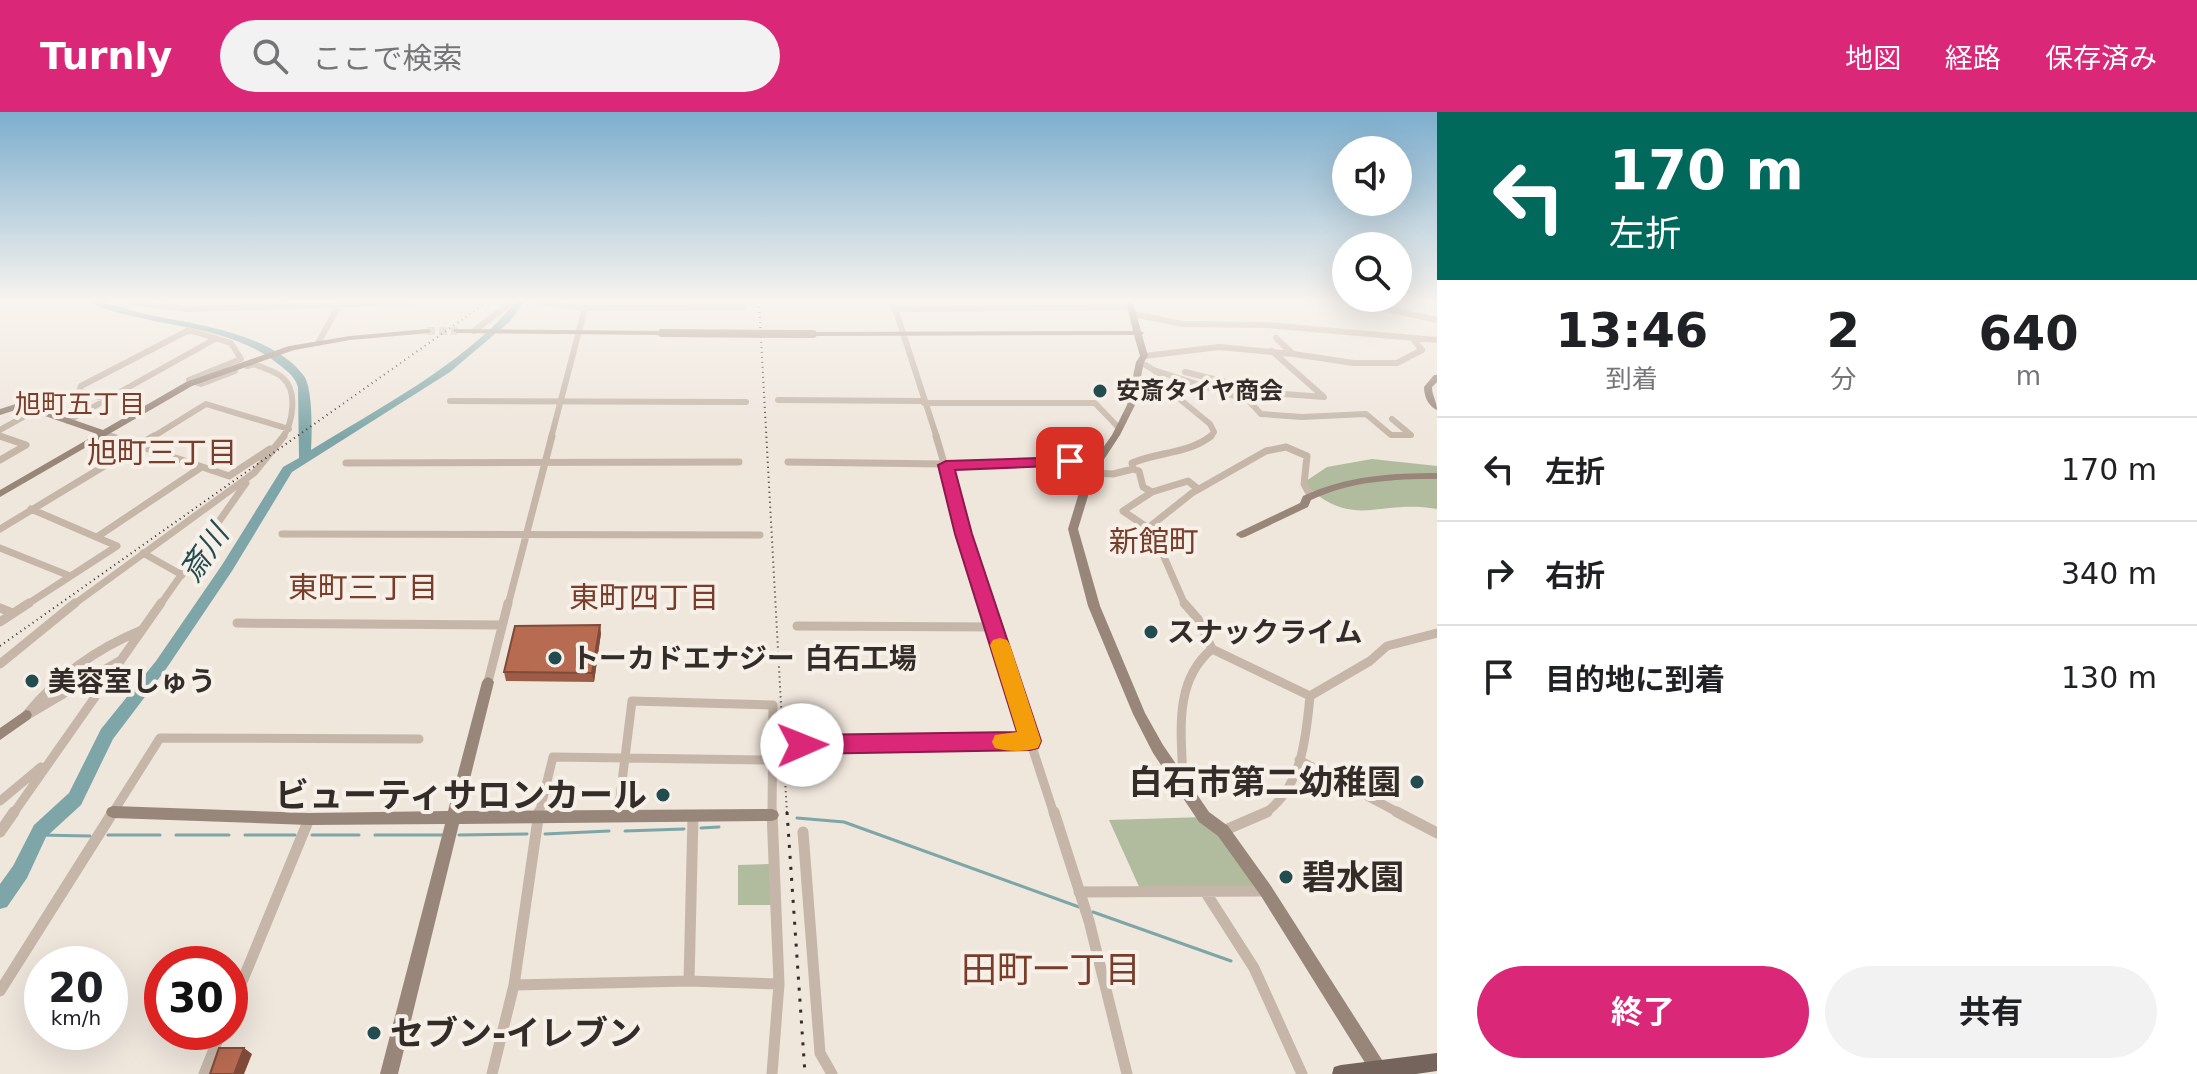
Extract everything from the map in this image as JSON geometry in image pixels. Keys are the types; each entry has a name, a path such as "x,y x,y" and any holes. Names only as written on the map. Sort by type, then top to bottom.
{"main road":[{"path":"1341,1074 1381,1072 1437,1062"}],"street":[{"path":"106,399 79,391 81,386 156,347"},
{"path":"68,421 201,347"},
{"path":"0,832 250,477 288,430 292,406 289,386 284,378 267,368 254,364 201,384 189,380 241,359 233,347"},
{"path":"0,494 194,382 298,347"},
{"path":"389,1074 574,347"},
{"path":"907,347 946,464 963,534 1088,916 1127,1074"},
{"path":"1141,347 1142,359 1131,405 1092,469 1073,529 1082,566 1099,617 1139,714 1204,817 1223,831 1266,891 1381,1072"},
{"path":"1142,359 1207,347 1272,351 1354,363 1397,363 1422,350 1419,347"},
{"path":"1285,347 1293,354"},
{"path":"1185,372 1246,389 1290,397 1324,397 1272,351"},
{"path":"1133,469 1132,463 1197,443 1210,438 1214,432 1210,424 1170,391 1142,359"},
{"path":"1154,370 1249,401 1261,414 1302,417 1366,414 1391,435 1411,435 1392,419"},
{"path":"1437,377 1428,387 1428,395 1437,407"},
{"path":"778,400 1095,403 1118,427"},
{"path":"450,401 746,402"},
{"path":"0,529 206,404 288,430"},
{"path":"0,412 16,405 36,410 229,476 270,450 288,430"},
{"path":"0,433 36,410"},
{"path":"0,433 26,445 0,460"},
{"path":"1198,489 1188,481 1152,492 1123,511 1148,528 1198,489 1255,456 1292,447 1307,456 1304,484 1310,495"},
{"path":"788,462 946,464 1070,461 1113,474 1133,469 1139,471 1143,487 1152,492"},
{"path":"346,463 739,462"},
{"path":"97,537 200,468"},
{"path":"1241,535 1305,505 1310,495 1333,487 1389,476 1437,476"},
{"path":"0,664 143,553 250,477"},
{"path":"0,622 117,546 31,509"},
{"path":"282,534 760,535"},
{"path":"0,548 70,576"},
{"path":"1158,551 1161,550 1172,569 1185,605 1198,619 1212,649 1310,696"},
{"path":"143,553 182,575"},
{"path":"0,608 12,613"},
{"path":"237,623 502,625"},
{"path":"797,626 994,627"},
{"path":"26,715 47,687 72,667 117,640 142,630"},
{"path":"1223,831 1255,820 1277,806 1290,786 1299,760 1310,696 1370,661 1387,646 1435,636"},
{"path":"1183,787 1184,696 1201,656 1212,649"},
{"path":"1,733 123,658"},
{"path":"618,816 632,701 773,705 772,815 779,984 772,1074"},
{"path":"0,991 160,738 419,739"},
{"path":"802,745 1030,741"},
{"path":"492,1074 514,985 538,818 553,757 771,760"},
{"path":"0,801 51,759"},
{"path":"1299,760 1437,833"},
{"path":"113,812 309,819 772,815"},
{"path":"689,981 693,816"},
{"path":"248,967 309,819"},
{"path":"803,832 820,1053 832,1074"},
{"path":"1081,897 1266,891"},
{"path":"1206,893 1254,968 1302,1074"},
{"path":"514,985 689,981 779,984"},
{"path":"204,1074 214,1050"}],"green space":[{"path":"1372,459 1437,466 1437,509 1398,507 1352,510 1321,498 1303,483 1327,467"},
{"path":"1204,817 1266,891 1141,891 1109,820"},
{"path":"769,864 771,905 738,905 738,865"}],"building":[{"name":"トーカドエナジー 白石工場","path":"600,625 592,673 504,672 515,626"},
{"path":"218,1050 243,1050 234,1074 210,1074"}],"waterway":[{"path":"258,347 300,378 306,440 304,457"},
{"name":"斎川","path":"0,900 20,872 40,831 75,799 107,734 161,665 227,568 287,470 446,370 474,347"},
{"path":"797,818 844,822 1079,907"},
{"path":"701,828 719,827"},
{"path":"625,831 684,829"},
{"path":"545,834 609,831"},
{"path":"459,835 527,834"},
{"path":"38,835 90,836"},
{"path":"108,835 160,835"},
{"path":"176,835 229,835"},
{"path":"245,835 295,835"},
{"path":"312,835 359,835"},
{"path":"375,835 442,835"},
{"path":"1093,912 1231,961"}],"railway":[{"path":"0,646 423,347"},
{"path":"761,347 787,814"},
{"path":"787,812 805,1074"}],"slow traffic":[{"path":"1000,645 1030,741 1003,742"}],"place":[{"name":"安斎タイヤ商会","path":"1100,391"},
{"name":"スナックライム","path":"1151,632"},
{"name":"トーカドエナジー 白石工場","path":"555,658"},
{"name":"美容室しゅう","path":"32,681"},
{"name":"白石市第二幼稚園","path":"1417,782"},
{"name":"ビューティサロンカール","path":"663,795"},
{"name":"碧水園","path":"1286,877"},
{"name":"セブン-イレブン","path":"374,1033"}],"district":[{"name":"旭町五丁目","path":"80,404"},
{"name":"旭町三丁目","path":"162,452"},
{"name":"新館町","path":"1154,541"},
{"name":"東町三丁目","path":"363,587"},
{"name":"東町四丁目","path":"644,597"},
{"name":"田町一丁目","path":"1051,969"}],"route":[{"path":"802,745 1030,741 963,534 946,465 1070,461"}]}
